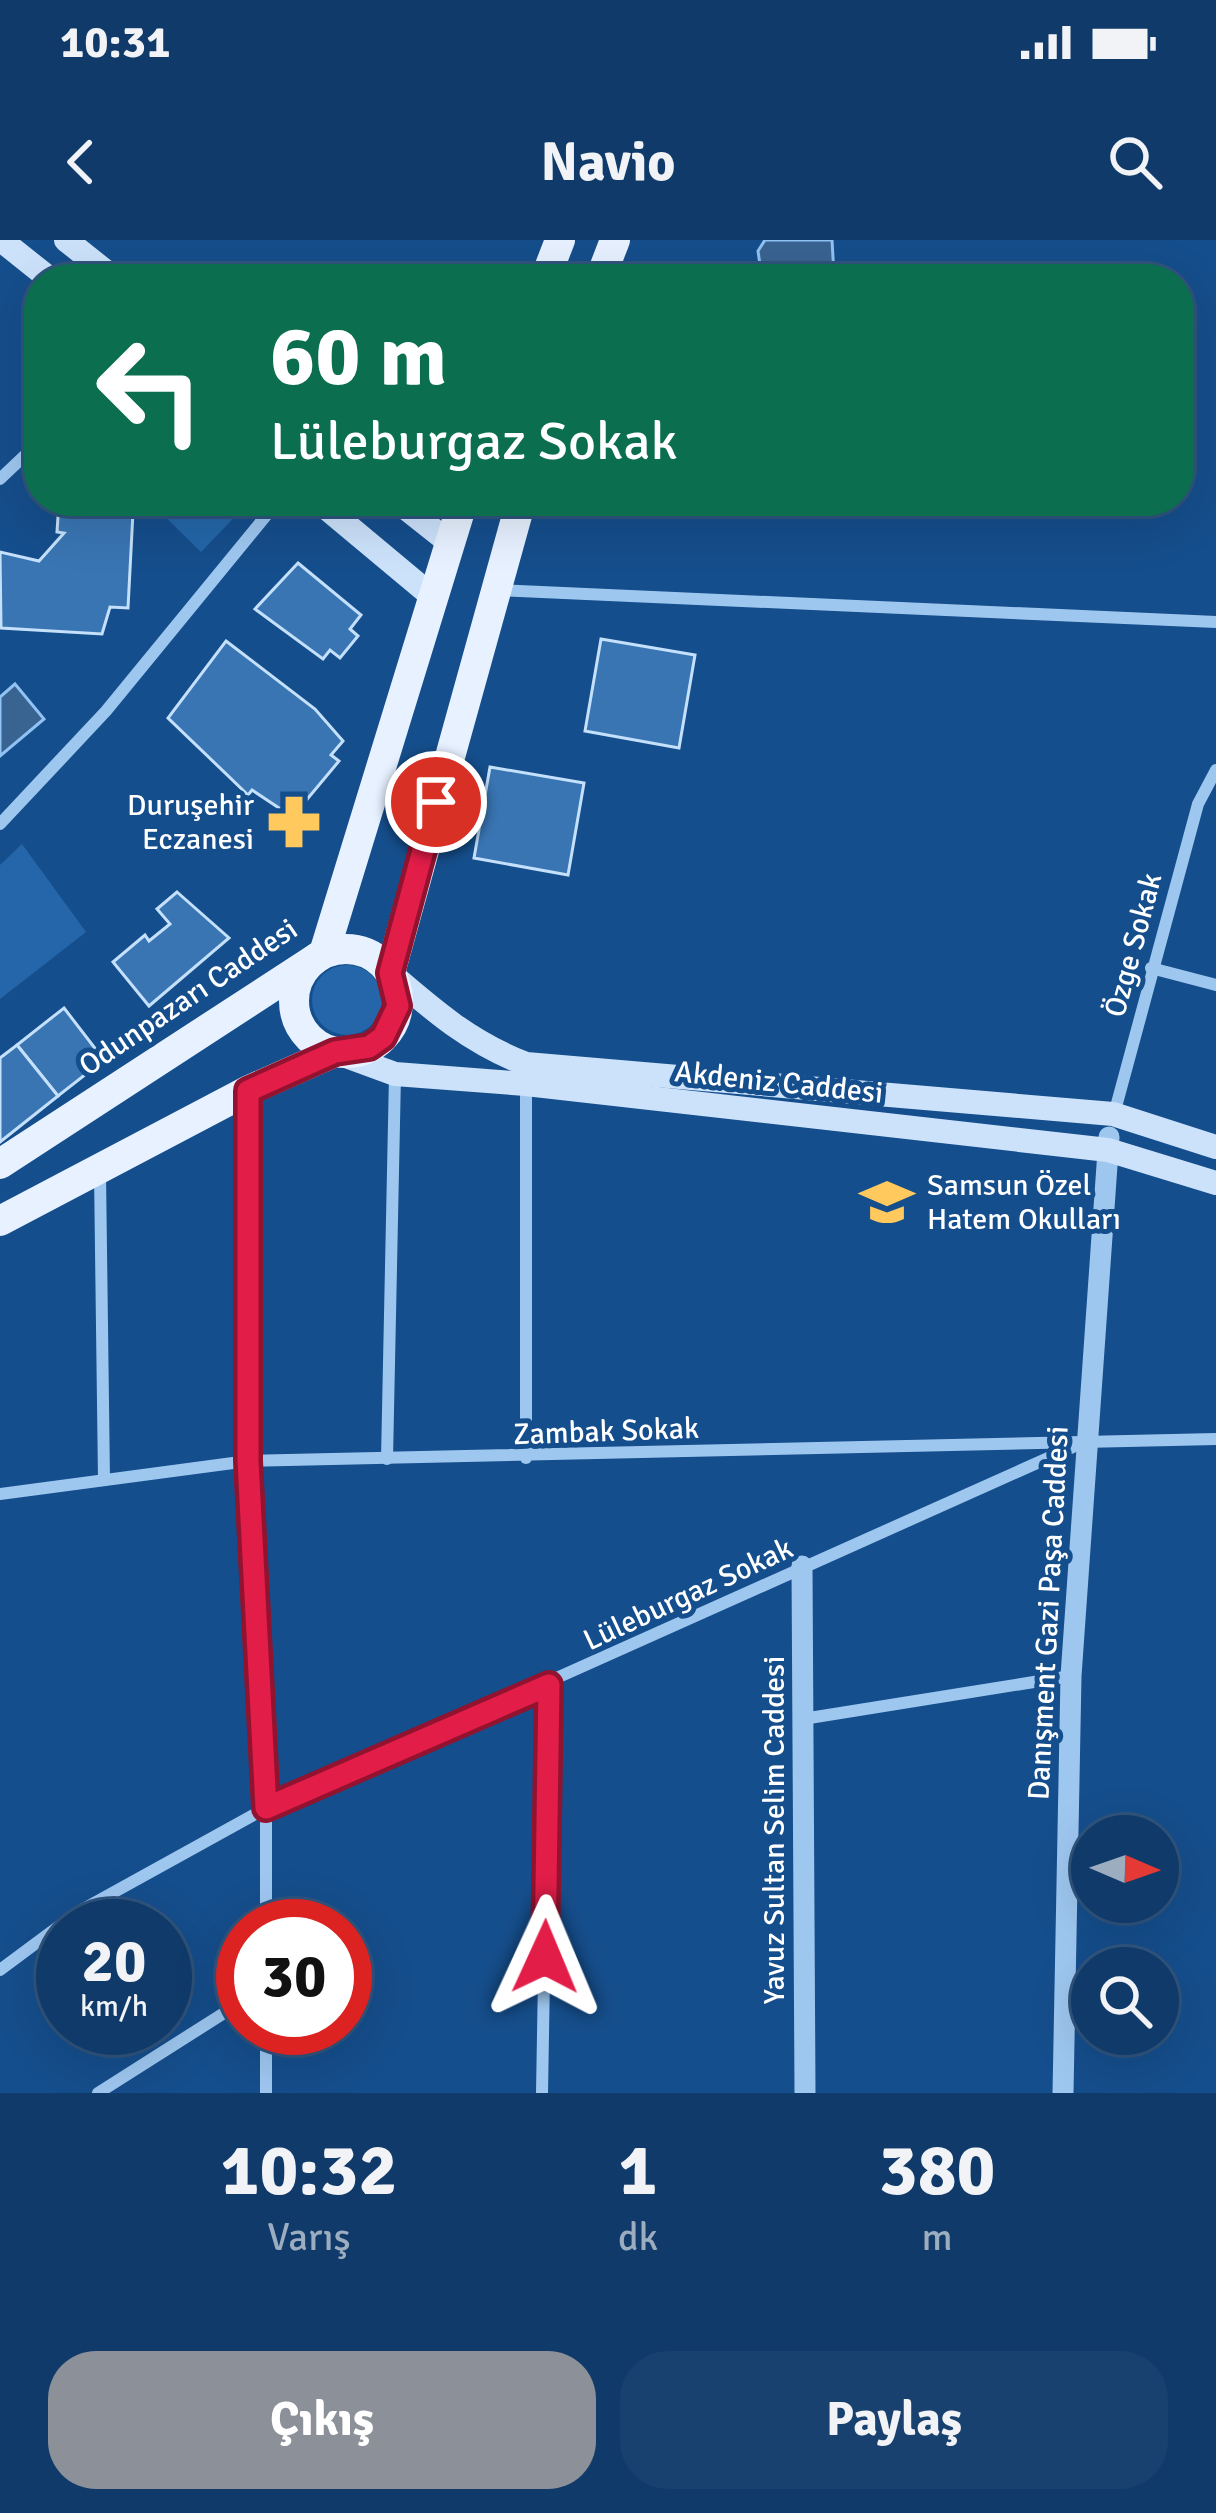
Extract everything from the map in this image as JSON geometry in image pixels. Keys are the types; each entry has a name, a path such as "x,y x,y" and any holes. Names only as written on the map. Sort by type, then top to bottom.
{"main road":[{"path":"1,240 31,264"},
{"path":"66,240 97,264"},
{"path":"337,516 433,597"},
{"path":"416,516 450,543"},
{"name":"Odunpazarı Caddesi","path":"2,1160 324,953 458,516"},
{"path":"0,1221 248,1091 335,1052 352,1053 383,1037 398,1006 390,973 516,516"},
{"path":"335,1052 301,1028 294,1007 296,985 324,953 361,950 390,973"},
{"name":"Akdeniz Caddesi","path":"390,973 453,1028 484,1048 526,1064 1216,1148"},
{"name":"Akdeniz Caddesi","path":"335,1052 395,1074 1110,1134 1216,1183"}],"street":[{"path":"0,479 24,456"},
{"path":"0,824 106,711 266,516"},
{"path":"494,590 1216,622"},
{"name":"Özge Sokak","path":"1110,1134 1198,803 1216,770"},
{"path":"1151,968 1216,986"},
{"path":"387,1459 395,1074"},
{"path":"526,1084 526,1458"},
{"path":"248,1091 248,1461 266,1808 266,1899"},
{"name":"Danışment Gazi Paşa Caddesi","path":"1063,2093 1071,1676 1110,1134"},
{"path":"100,1172 104,1480"},
{"name":"Zambak Sokak","path":"0,1494 248,1461 526,1458 1216,1438"},
{"name":"Lüleburgaz Sokak","path":"0,1970 79,1912 266,1808 1086,1442"},
{"name":"Yavuz Sultan Selim Caddesi","path":"802,1566 805,2093"},
{"path":"803,1719 1071,1676"},
{"path":"542,2093 549,1685"},
{"path":"98,2093 216,2019"},
{"path":"266,2055 266,2093"}],"shaded area":[{"path":"765,240 832,240 833,264 760,264 758,251"},
{"path":"164,516 236,516 201,552"},
{"path":"15,684 44,719 0,756 0,697"},
{"path":"22,844 86,932 0,999 0,865"},
{"path":"347,965 372,975 382,1000 372,1025 347,1035 322,1025 312,1000 322,975"}],"building":[{"path":"58,516 133,516 128,608 110,607 102,634 1,628 0,552 39,561 64,533 57,532"},
{"path":"298,563 361,615 350,629 358,636 340,658 330,650 323,659 255,609"},
{"path":"601,639 695,655 679,748 585,731"},
{"path":"226,641 315,709 343,741 331,755 339,761 304,803 296,797 285,812 252,790 248,795 168,718"},
{"path":"490,767 584,783 568,875 474,858"},
{"path":"177,892 229,938 149,1006 113,962 145,935 149,941 170,924 157,909"},
{"path":"64,1008 104,1060 58,1096 17,1045"},
{"path":"17,1045 58,1096 0,1142 0,1058"}],"place":[{"name":"Duruşehir Eczanesi","path":"294,822"},
{"name":"Samsun Özel Hatem Okulları","path":"887,1202"}],"route":[{"path":"436,802 390,973 397,989 393,1023 369,1047 335,1052 248,1091 248,1461 266,1808 549,1685 545,1957"}]}
